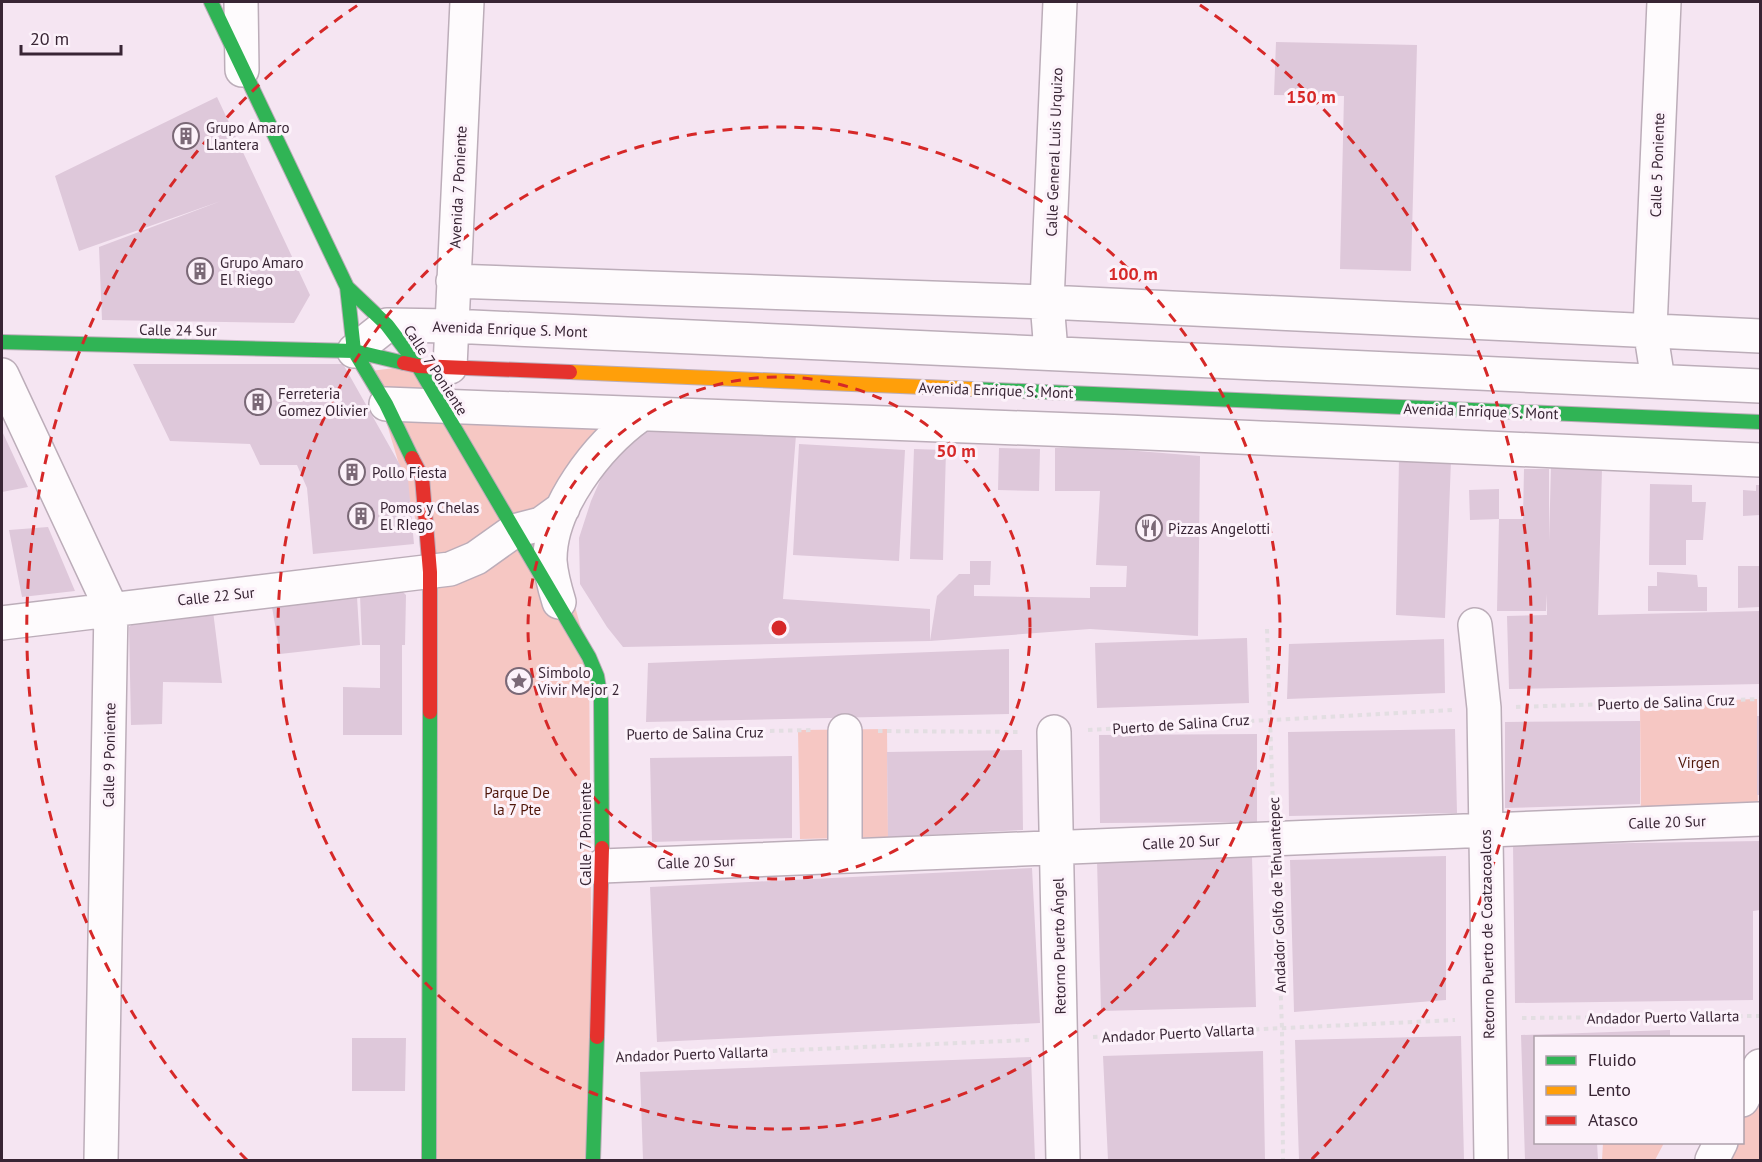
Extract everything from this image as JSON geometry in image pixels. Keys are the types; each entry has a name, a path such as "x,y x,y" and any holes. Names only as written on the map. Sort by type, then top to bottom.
{"main road":[{"path":"211,2 347,287 354,351 386,404 422,477 430,572 429,1161"},
{"name":"Calle 7 Poniente","path":"347,287 387,326 418,366 597,676 601,700 602,866 593,1161"},
{"name":"Calle 24 Sur","path":"2,342 354,351"},
{"name":"Avenida Enrique S. Mont","path":"354,351 418,366 1761,422"}],"street":[{"path":"241,2 242,70"},
{"name":"Calle General Luis Urquizo","path":"1051,352 1047,302 1060,2"},
{"name":"Calle 5 Poniente","path":"1658,380 1650,329 1664,2"},
{"name":"Avenida 7 Poniente","path":"450,367 467,3"},
{"path":"453,281 1047,302 1761,336"},
{"path":"712,290 716,338"},
{"path":"354,351 387,326"},
{"name":"Avenida Enrique S. Mont","path":"387,326 452,326 1051,352 1761,386"},
{"name":"Calle 9 Poniente","path":"2,375 111,608 101,1161"},
{"path":"386,404 640,416 1126,432 1761,460"},
{"path":"563,615 550,561 554,531 563,508 596,455 619,430 640,416"},
{"name":"Calle 22 Sur","path":"2,622 450,568 476,558 514,531 541,524 563,508"},
{"name":"Retorno Puerto de Coatzacoalcos","path":"1475,625 1484,708 1491,1161"},
{"path":"845,730 845,856"},
{"name":"Retorno Puerto Ángel","path":"1054,732 1063,1161"},
{"name":"Calle 20 Sur","path":"602,866 1761,819"},
{"path":"1744,1098 1761,1066"},
{"path":"1712,1161 1720,1144"}],"path":[{"name":"Andador Golfo de Tehuantepec","path":"1267,629 1282,1028 1283,1161"},
{"name":"Puerto de Salina Cruz","path":"601,735 845,730 1054,732 1270,718 1484,708 1761,699"},
{"name":"Andador Puerto Vallarta","path":"595,1058 1061,1039 1489,1018 1761,1016"}],"green space":[{"name":"Parque De la 7 Pte","path":"410,366 440,405 640,415 554,531 589,657 593,1160 433,1160 431,571 371,371"},
{"name":"Virgen","path":"1757,699 1758,823 1641,825 1640,703"},
{"path":"887,729 888,837 800,839 798,730"},
{"path":"1760,1066 1760,1160 1712,1160 1720,1144 1744,1144 1744,1098"},
{"path":"1603,1144 1663,1144 1655,1160 1602,1160"}],"building":[{"path":"1276,42 1417,45 1411,271 1340,269 1344,96 1274,95"},
{"path":"217,97 310,295 294,323 102,320 99,247 221,201 79,251 55,176"},
{"name":"Ferreteria Gomez Olivier","path":"133,364 343,364 408,479 414,544 313,554 307,488 297,465 260,465 250,444 170,441"},
{"path":"639,430 796,435 783,599 930,609 930,641 623,647 607,627 580,584 579,538 591,501 614,449"},
{"path":"2,431 28,487 2,492"},
{"path":"799,444 905,450 899,561 793,555"},
{"path":"999,448 1040,449 1039,491 998,490"},
{"path":"1055,448 1100,448 1200,456 1198,636 1090,629 930,641 937,596 959,574 970,574 970,561 991,561 990,585 974,585 974,596 1090,598 1090,587 1126,587 1127,566 1096,565 1100,491 1055,491"},
{"path":"914,449 946,450 943,560 910,559"},
{"path":"1399,459 1451,460 1445,618 1396,615"},
{"path":"1551,467 1602,469 1598,615 1760,611 1760,684 1509,689 1507,616 1547,615 1547,594 1546,611 1497,611 1499,519 1523,519 1524,469 1549,469 1549,541"},
{"path":"1650,484 1692,485 1692,502 1706,502 1703,540 1686,540 1686,565 1649,565"},
{"path":"1756,485 1760,485 1760,515 1743,516 1743,490 1756,491"},
{"path":"1499,489 1499,519 1470,520 1469,490"},
{"path":"48,527 75,591 22,597 9,530"},
{"path":"1738,566 1760,566 1760,607 1738,608"},
{"path":"1657,572 1697,575 1698,587 1707,587 1707,611 1648,611 1648,586 1657,586"},
{"path":"397,586 406,595 405,645 402,645 402,735 343,735 343,687 380,688 380,645 362,645 360,595"},
{"path":"357,597 360,645 280,654 272,607"},
{"path":"213,611 222,683 163,682 162,724 131,725 129,627 137,620"},
{"path":"1247,638 1249,703 1097,708 1095,643"},
{"path":"1444,639 1445,693 1287,699 1289,644"},
{"path":"1009,649 1009,714 646,722 648,663"},
{"path":"1757,716 1760,716 1760,795 1757,795"},
{"path":"1640,721 1640,804 1505,808 1505,722"},
{"path":"1455,729 1457,813 1289,816 1288,732"},
{"path":"1257,734 1257,822 1100,823 1099,735"},
{"path":"1022,750 1023,830 888,837 887,752"},
{"path":"792,756 792,838 652,842 650,758"},
{"path":"1760,841 1760,910 1753,911 1753,1000 1515,1003 1513,845"},
{"path":"1446,856 1446,1000 1294,1012 1290,860"},
{"path":"1252,857 1256,1007 1101,1011 1097,860"},
{"path":"1032,868 1040,1023 657,1042 650,887"},
{"path":"1670,1030 1670,1036 1534,1036 1534,1144 1597,1144 1598,1160 1525,1160 1521,1035"},
{"path":"1461,1036 1464,1160 1299,1160 1295,1040"},
{"path":"352,1038 406,1038 405,1091 352,1091"},
{"path":"1263,1051 1265,1160 1108,1160 1103,1056"},
{"path":"1031,1057 1035,1160 643,1160 640,1072"}],"traffic: fast":[{"path":"211,2 347,287 354,351 386,404 412,458"},
{"path":"347,287 387,325 418,366 589,657 597,676 601,700 602,848"},
{"path":"2,342 354,351 404,363"},
{"path":"972,389 1760,422"},
{"path":"429,1160 430,712"},
{"path":"593,1160 597,1037"}],"traffic: slow":[{"path":"570,372 972,389"}],"traffic: jam":[{"path":"404,363 418,366 570,372"},
{"path":"412,458 422,477 430,572 430,712"},
{"path":"597,1037 602,848"}],"place":[{"name":"Grupo Amaro Llantera","path":"186,136"},
{"name":"Grupo Amaro El Riego","path":"200,271"},
{"name":"Ferreteria Gomez Olivier","path":"258,402"},
{"name":"Pollo Fiesta","path":"352,472"},
{"name":"Pomos y Chelas El RIego","path":"361,516"},
{"name":"Pizzas Angelotti","path":"1149,528"},
{"name":"Simbolo Vivir Mejor 2","path":"519,681"}]}
